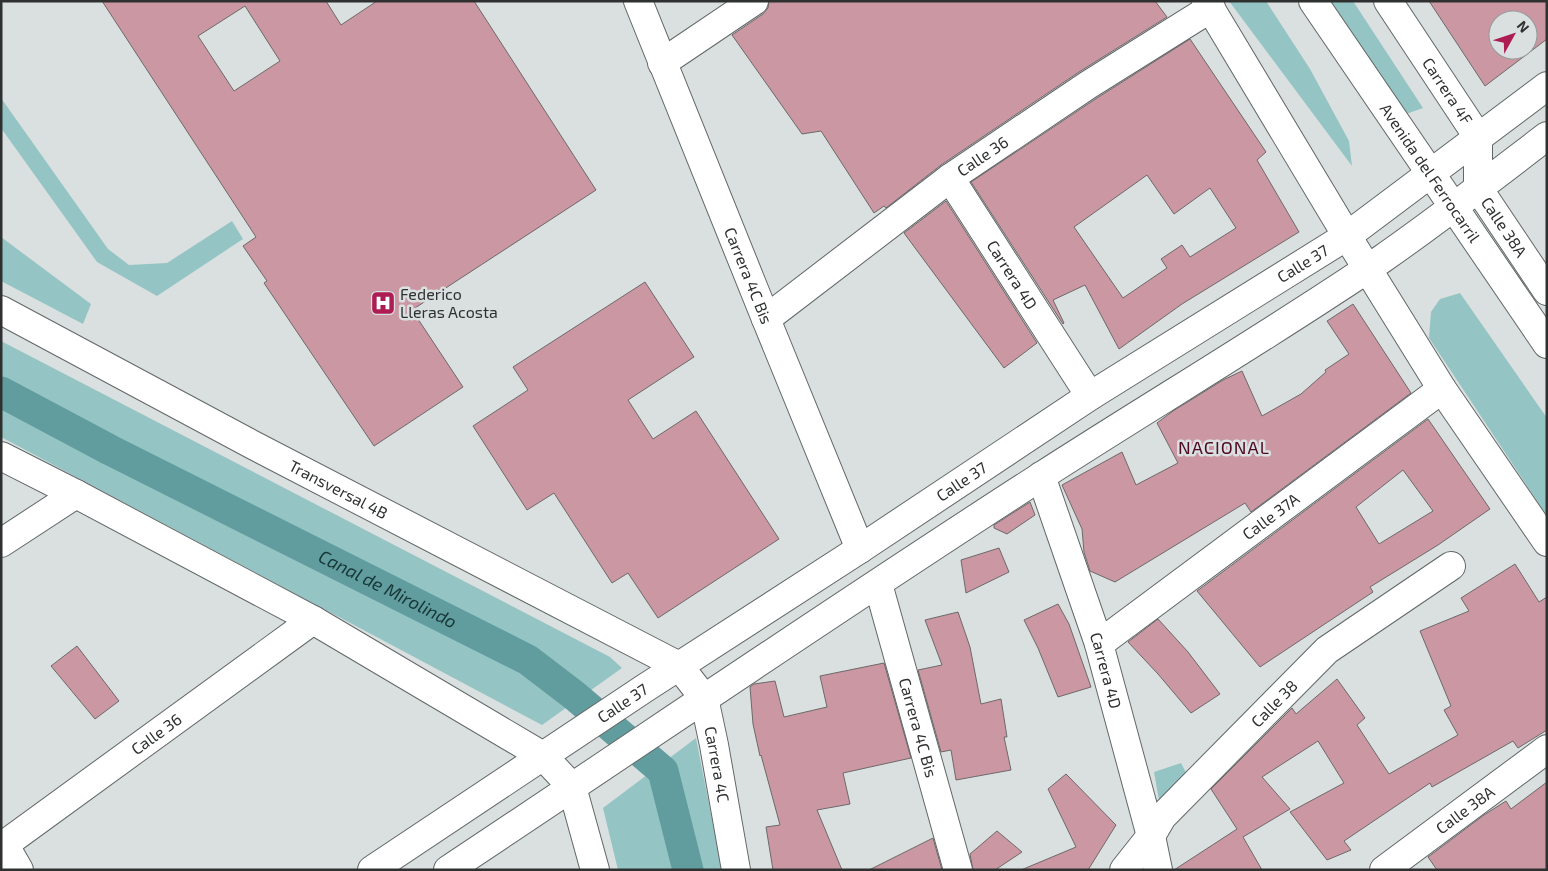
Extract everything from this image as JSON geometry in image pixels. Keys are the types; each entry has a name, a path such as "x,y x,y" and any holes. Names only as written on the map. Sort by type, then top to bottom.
{"street":[{"name":"Carrera 4C Bis","path":"638,1 860,549"},
{"path":"662,62 754,1"},
{"name":"Avenida del Ferrocarril","path":"1313,1 1547,344"},
{"name":"Carrera 4F","path":"1388,1 1478,137 1478,188"},
{"path":"1209,5 1367,269 1442,389 1547,542"},
{"name":"Calle 36","path":"766,319 950,178 1209,5"},
{"name":"Calle 37","path":"372,870 1090,396 1347,236 1547,86"},
{"path":"448,870 704,698 1041,476 1233,356 1367,269 1454,207 1547,136"},
{"path":"1454,207 1478,137"},
{"name":"Carrera 4D","path":"950,178 1090,396"},
{"name":"Calle 38A","path":"1478,188 1547,291"},
{"name":"Transversal 4B","path":"1,310 270,454 679,666"},
{"name":"Calle 37A","path":"1100,644 1442,389"},
{"path":"1,456 313,620 551,751 582,781 595,870"},
{"name":"Carrera 4D","path":"1041,476 1100,644 1151,836 1158,870"},
{"path":"1,543 76,494"},
{"name":"Calle 38","path":"1124,870 1151,836 1162,817 1327,650 1451,566"},
{"name":"Carrera 4C Bis","path":"878,584 958,870"},
{"name":"Calle 36","path":"3,846 313,620"},
{"name":"Carrera 4C","path":"679,666 704,698 736,870"},
{"name":"Calle 38A","path":"1384,870 1547,749"},
{"path":"3,846 19,870"}],"shaded area":[{"path":"1229,1 1266,1 1310,69 1349,141 1352,166"},
{"path":"1330,1 1353,1 1423,108 1406,114"},
{"path":"1,98 108,249 129,265 167,263 232,221 243,239 157,296 97,262 1,128"},
{"path":"1,237 91,304 83,324 1,281"},
{"path":"1460,293 1547,418 1547,516 1429,338 1431,312 1440,299"},
{"path":"1,341 610,657 622,668 542,725 1,437"},
{"path":"696,738 722,870 618,870 603,808"},
{"path":"1181,763 1193,786 1162,817 1154,772"}],"building":[{"path":"102,1 326,1 341,25 377,1 474,1 596,190 412,310 463,387 374,446 264,283 267,281 243,246 256,237","holes":["245,6 280,61 234,91 198,36"]},
{"path":"769,1 1155,1 1167,17 1079,72 941,165 886,208 884,206 874,213 821,131 802,134 732,35 763,14 768,8"},
{"path":"1429,1 1547,1 1547,39 1538,46 1538,10 1488,10 1488,60 1519,60 1485,86"},
{"path":"1190,39 1266,152 1257,160 1299,232 1182,304 1119,349 1085,285 1053,300 1063,324 971,182","holes":["1147,175 1174,214 1210,188 1236,228 1190,257 1182,245 1161,259 1167,268 1123,298 1074,227"]},
{"path":"946,201 1037,343 1004,368 904,233"},
{"path":"645,282 694,357 628,400 653,439 696,411 779,539 658,618 628,573 612,583 554,493 527,510 473,426 528,390 513,367"},
{"path":"1353,304 1411,393 1251,512 1245,503 1115,582 1090,571 1084,552 1082,529 1062,485 1122,452 1136,485 1178,463 1157,423 1223,380 1242,371 1262,416 1301,394 1326,372 1325,370 1349,354 1327,321"},
{"path":"1428,419 1490,509 1438,545 1370,587 1373,592 1260,667 1197,591","holes":["1403,470 1433,511 1379,544 1356,507"]},
{"path":"1030,502 1035,515 1007,534 994,528 994,525"},
{"path":"999,548 1009,572 966,593 961,560"},
{"path":"1515,564 1539,602 1547,597 1547,730 1518,748 1513,741 1432,787 1430,783 1344,841 1351,850 1327,860 1290,812 1344,783 1318,741 1262,777 1290,809 1243,837 1262,870 1174,870 1237,829 1211,789 1292,708 1296,714 1337,679 1365,718 1357,725 1389,774 1458,735 1444,710 1451,706 1420,631 1469,611 1461,598"},
{"path":"1058,604 1069,624 1091,687 1058,697 1024,620"},
{"path":"958,612 970,647 981,704 1001,699 1007,737 1004,737 1011,770 956,780 951,750 941,752 918,670 942,665 925,620"},
{"path":"1158,619 1188,652 1220,694 1191,713 1128,642"},
{"path":"77,646 119,701 95,719 51,666"},
{"path":"884,663 911,758 843,773 850,804 817,810 842,870 773,870 766,827 780,825 760,756 753,724 750,687 754,684 775,681 784,717 827,707 820,676"},
{"path":"1066,774 1116,825 1088,870 1021,870 1076,847 1048,789"},
{"path":"1547,782 1547,870 1437,870 1428,857 1506,801 1511,809"},
{"path":"997,831 1022,852 995,870 973,870 970,854"},
{"path":"933,838 942,870 869,870"}],"waterway":[{"name":"Canal de Mirolindo","path":"1,392 110,450 528,660 575,696 663,771 688,870"}],"place":[{"name":"Federico Lleras Acosta","path":"383,303"}],"district":[{"name":"NACIONAL","path":"1224,448"}]}
